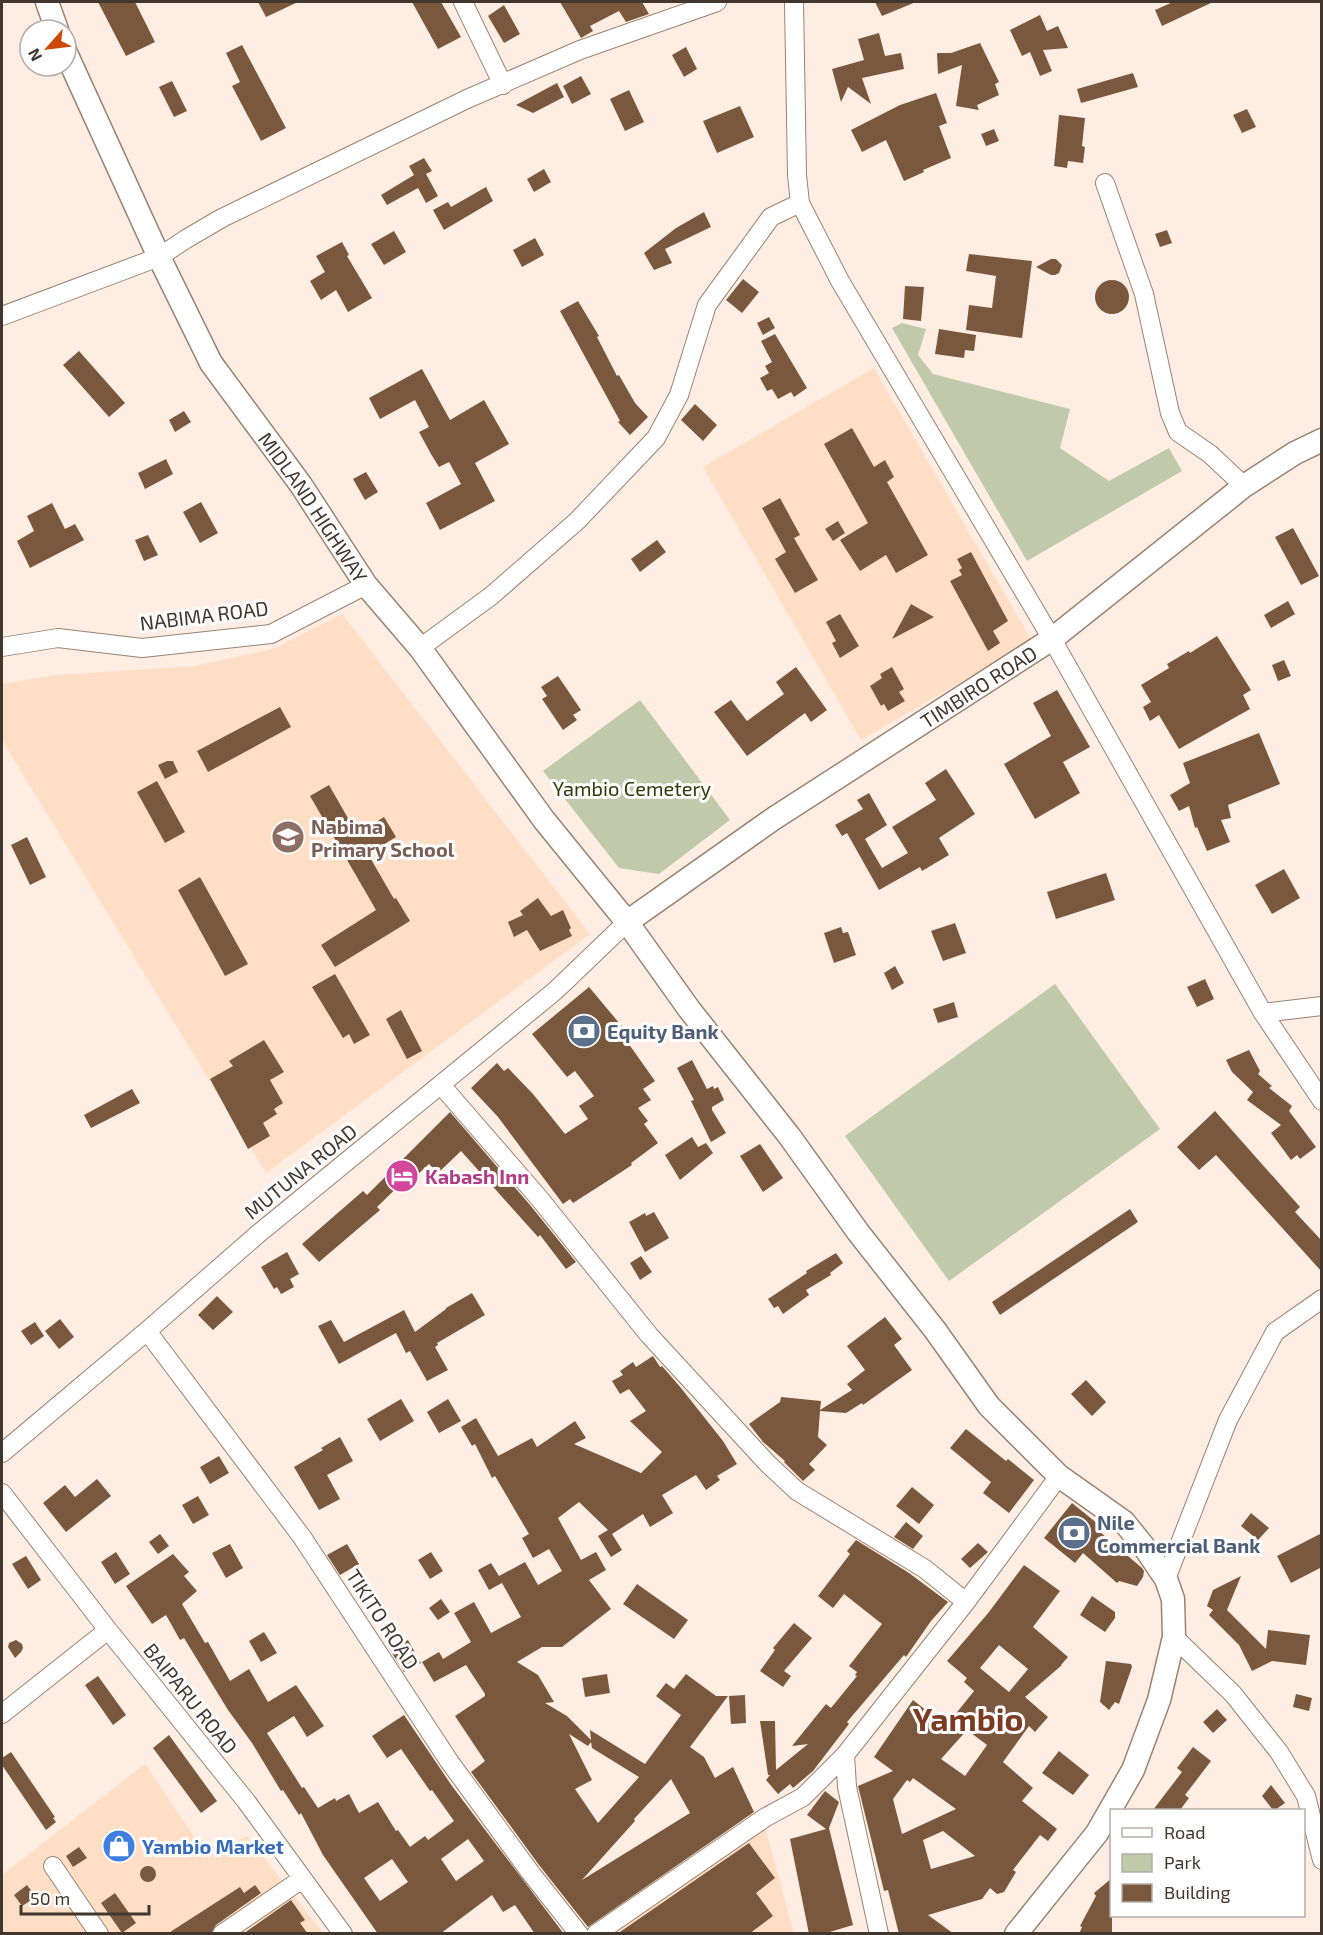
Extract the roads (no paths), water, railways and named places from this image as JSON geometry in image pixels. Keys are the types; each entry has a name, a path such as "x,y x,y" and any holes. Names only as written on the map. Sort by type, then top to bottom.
{"main road":[{"path":"47,2 53,18"},
{"name":"MIDLAND HIGHWAY","path":"77,78 159,257 211,363 301,484 366,585 420,648 544,820 627,922 689,1010 790,1137 858,1232 935,1330 989,1406 1059,1476 1124,1522 1166,1580 1173,1599 1174,1637 1159,1700 1133,1770 1111,1809"},
{"name":"TIMBIRO ROAD","path":"627,922 773,819 1052,639 1244,486 1295,453 1322,440"},
{"name":"MIDLAND HIGHWAY","path":"1016,1934 1097,1833 1110,1810"}],"street":[{"path":"463,2 503,85"},
{"path":"2,316 159,257 222,218 404,129 580,50 717,2"},
{"path":"794,2 797,175 800,203 840,281 1052,639 1263,1013 1322,1101"},
{"path":"1105,183 1144,294 1170,413 1178,432 1210,454 1244,486"},
{"path":"420,648 490,596 577,520 656,438 679,395 707,305 771,217 800,203"},
{"name":"NABIMA ROAD","path":"2,647 58,638 142,648 271,634 366,585"},
{"name":"MUTUNA ROAD","path":"2,1453 258,1234 555,992 627,922"},
{"path":"1263,1013 1322,1006"},
{"path":"441,1085 538,1198 649,1335 767,1463 797,1491 925,1569 966,1602"},
{"path":"1166,1580 1228,1420 1275,1332 1322,1299"},
{"name":"TIKITO ROAD","path":"147,1331 302,1537 449,1761 575,1932"},
{"path":"596,1934 766,1817 803,1797 845,1755 966,1602 1059,1476"},
{"name":"BAIPARU ROAD","path":"2,1492 108,1630 246,1801 343,1934"},
{"path":"2,1714 108,1630"},
{"path":"1174,1637 1233,1694 1279,1752 1306,1796 1322,1860"},
{"path":"845,1755 847,1787 879,1934"},
{"path":"53,1866 99,1934"},
{"path":"222,1934 302,1879"}],"place":[{"name":"Nabima Primary School","path":"288,837"},
{"name":"Equity Bank","path":"584,1031"},
{"name":"Kabash Inn","path":"402,1176"},
{"name":"Nile Commercial Bank","path":"1074,1533"},
{"name":"Yambio Market","path":"119,1846"}],"district":[{"name":"Yambio","path":"968,1718"}],"park label":[{"name":"Yambio Cemetery","path":"632,788"}]}
